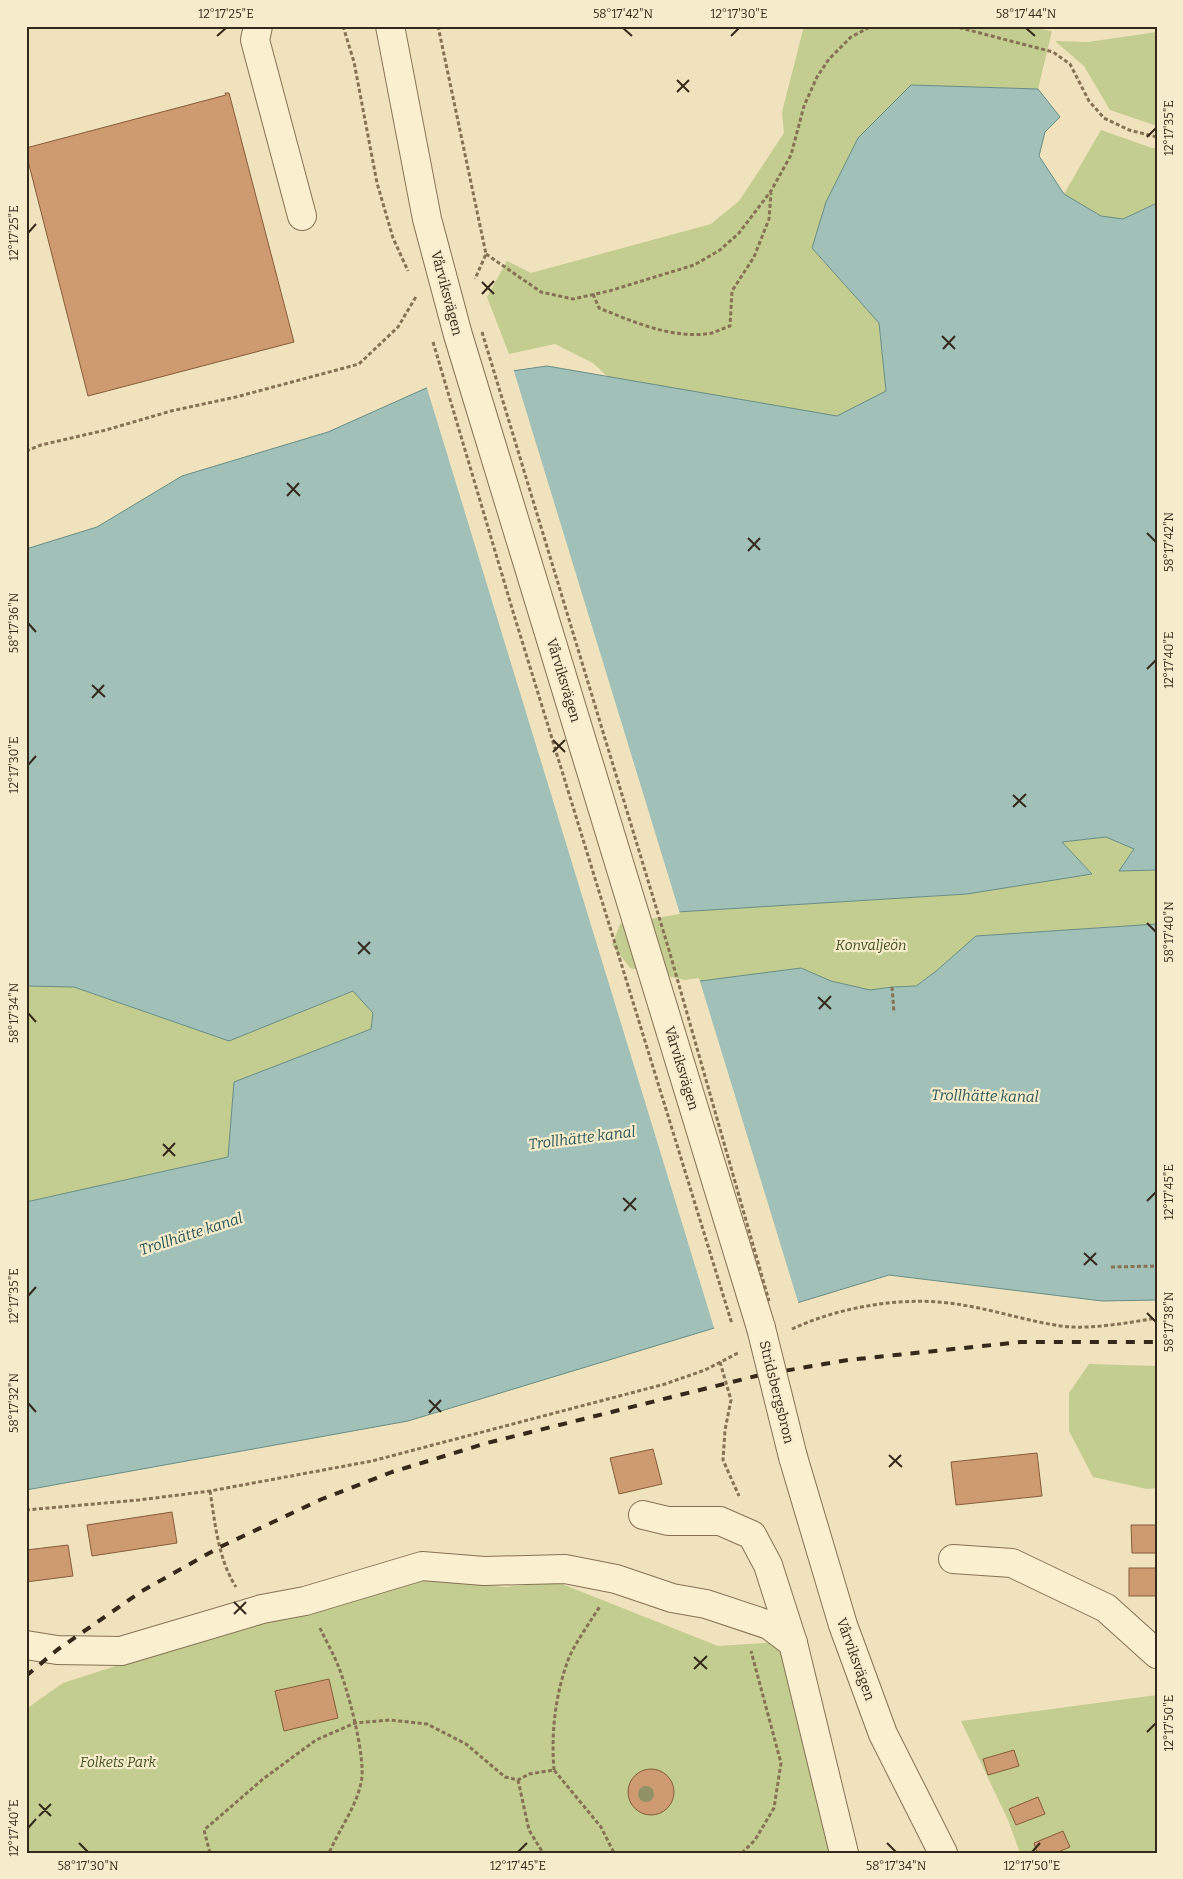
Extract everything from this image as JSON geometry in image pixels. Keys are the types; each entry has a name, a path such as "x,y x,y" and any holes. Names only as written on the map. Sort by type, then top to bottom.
{"street":[{"path":"258,26 255,40 302,216"},
{"name":"Vårviksvägen","path":"390,26 427,219 766,1318"},
{"name":"Stridsbergsbron","path":"766,1318 793,1457"},
{"name":"Vårviksvägen","path":"793,1457 843,1625 883,1734 943,1853"},
{"path":"643,1516 668,1521 720,1521 752,1534 768,1565 793,1643 844,1853"},
{"path":"952,1558 1012,1563 1106,1608 1157,1654"},
{"path":"26,1645 57,1650 121,1651 262,1610 305,1601 422,1566 484,1571 565,1569 616,1579 672,1598 706,1604 769,1625 793,1643"}],"path":[{"path":"343,26 354,62 377,183 393,238 411,276"},
{"path":"438,26 486,254 474,280"},
{"path":"486,254 541,292 573,299 694,265 720,250 739,233 771,191 791,155 804,106 817,77 829,59 850,37 872,26"},
{"path":"953,26 1053,52 1070,64 1089,101 1104,118 1129,130 1157,137"},
{"path":"593,294 600,308 636,323 680,334 712,333 730,326 732,291 754,257 769,219 771,191"},
{"path":"26,452 41,446 171,411 236,397 359,364 398,328 418,292 421,300"},
{"path":"430,334 463,333"},
{"path":"463,333 666,942 766,1318"},
{"path":"463,333 514,615 733,1328"},
{"path":"892,987 894,1013"},
{"path":"1110,1267 1157,1266"},
{"path":"789,1330 846,1310 879,1304 920,1302 960,1304 1056,1326 1123,1324 1157,1318"},
{"path":"738,1344 743,1360"},
{"path":"26,1510 139,1500 210,1491 372,1461 665,1384 705,1370 741,1352"},
{"path":"720,1362 730,1400 723,1460 743,1505 752,1534"},
{"path":"210,1491 227,1573 239,1592 262,1610"},
{"path":"614,1853 601,1827 554,1770 552,1752 554,1716 567,1662 616,1579"},
{"path":"305,1601 337,1664 355,1723 361,1753 362,1782 329,1853"},
{"path":"742,1616 781,1763 774,1808 755,1840 742,1853"},
{"path":"210,1853 204,1830 264,1779 316,1740 355,1723 390,1720 427,1724 466,1744 505,1777 518,1780 529,1774 554,1770"},
{"path":"518,1780 528,1830 543,1853"}],"green space":[{"path":"804,26 1023,26 1052,31 1038,89 911,85 812,248 879,323 886,391 837,416 608,377 593,363 555,344 509,354 487,297 507,261 531,273 711,224 739,201 784,133 782,112"},
{"path":"1157,32 1157,126 1110,110 1084,66 1055,41 1088,42"},
{"path":"1101,130 1152,148 1157,148 1157,203 1123,219 1101,216 1064,194"},
{"name":"Konvaljeön","path":"1106,837 1135,849 1120,871 1157,870 1157,924 976,936 935,972 915,986 869,990 831,981 801,968 685,983 628,970 610,946 618,922 677,912 967,894 1092,873 1061,842"},
{"path":"26,986 74,987 229,1041 354,991 373,1013 371,1029 234,1082 228,1157 26,1202"},
{"path":"1089,1364 1157,1366 1157,1488 1147,1489 1093,1477 1069,1431 1069,1393"},
{"name":"Folkets Park","path":"420,1580 506,1587 557,1582 718,1646 778,1642 832,1853 26,1853 26,1709 63,1683 188,1643"},
{"path":"1157,1695 1157,1853 1020,1853 1008,1820 961,1721"}],"water":[{"name":"Trollhätte kanal","path":"911,85 1038,89 1060,117 1045,132 1039,156 1064,194 1101,216 1123,219 1157,203 1157,870 1119,871 1134,849 1106,837 1062,842 1092,874 967,894 677,912 618,922 610,946 628,970 685,983 801,968 831,981 870,990 916,986 976,936 1157,924 1157,1300 1102,1301 889,1275 408,1421 26,1490 26,1202 228,1157 234,1082 371,1029 373,1013 353,991 229,1041 74,987 26,986 26,549 97,527 182,476 328,432 442,381 547,366 837,416 886,391 879,323 812,248 826,202 858,138"}],"pier":[{"path":"513,368 680,914 620,924 612,945 630,968 685,980 699,978 799,1305 715,1331 426,385 441,378"}],"building":[{"path":"225,93 229,93 294,342 88,396 26,148 226,95"},
{"path":"653,1449 662,1484 619,1494 610,1458"},
{"path":"1037,1453 1042,1496 956,1505 951,1462"},
{"path":"172,1512 177,1543 92,1556 87,1525"},
{"path":"1131,1525 1157,1525 1157,1553 1132,1553"},
{"path":"68,1545 73,1576 26,1582 26,1550"},
{"path":"1129,1568 1157,1568 1157,1596 1129,1596"},
{"path":"329,1679 338,1718 284,1731 275,1691"},
{"path":"1014,1750 1019,1766 988,1775 983,1759"},
{"path":"651,1769 664,1773 670,1779 674,1792 670,1805 664,1811 651,1815 638,1811 632,1805 628,1792 632,1779 638,1773"},
{"path":"1038,1797 1045,1814 1016,1825 1009,1809"},
{"path":"1063,1831 1070,1847 1056,1853 1037,1853 1034,1843"}],"railway":[{"path":"26,1676 57,1650 142,1591 220,1547 322,1499 392,1472 487,1443 760,1375 848,1360 1021,1342 1157,1342"}]}
